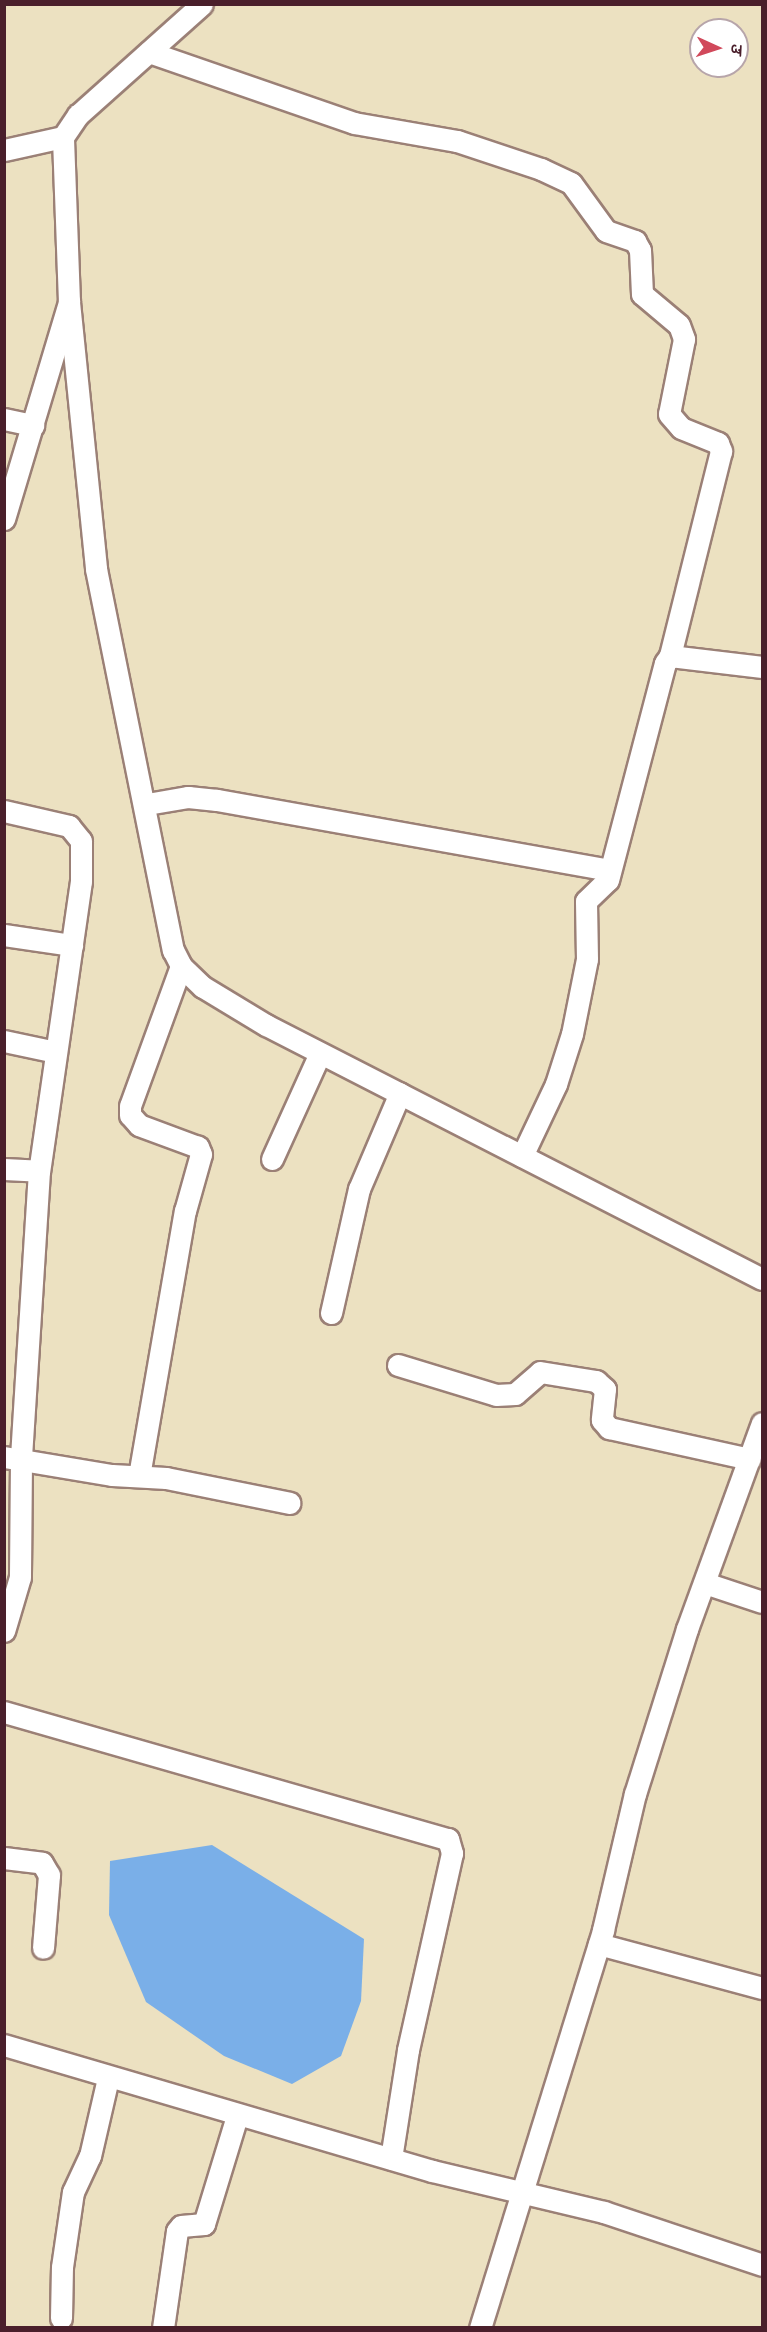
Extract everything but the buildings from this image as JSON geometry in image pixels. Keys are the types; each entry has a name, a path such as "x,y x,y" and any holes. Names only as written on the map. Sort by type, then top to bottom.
{"street":[{"path":"202,4 78,115 63,137 69,302 96,569 147,804 173,950 181,966 203,987 320,1053 762,1279"},
{"path":"149,52 354,123 457,141 541,169 571,183 606,231 635,241 640,250 642,294 679,325 684,339 669,414 681,428 718,443 720,451 670,656 656,686 608,880 586,901 587,959 572,1034 556,1084 522,1155"},
{"path":"4,150 63,137"},
{"path":"6,511 69,302"},
{"path":"4,419 33,425"},
{"path":"670,656 762,668"},
{"path":"147,804 188,797 217,800 610,870"},
{"path":"4,811 69,826 81,841 81,881 39,1171 13,1459 20,1577 4,1631"},
{"path":"4,935 72,945"},
{"path":"139,1476 185,1211 201,1154 198,1147 139,1125 130,1115 130,1106 181,966"},
{"path":"4,1041 56,1052"},
{"path":"272,1159 320,1053"},
{"path":"331,1313 359,1188 400,1094"},
{"path":"4,1168 39,1171"},
{"path":"398,1365 496,1395 516,1394 540,1372 596,1381 605,1389 602,1420 609,1428 750,1459"},
{"path":"480,2328 599,1944 635,1794 705,1583 762,1423"},
{"path":"13,1459 166,1478 290,1503"},
{"path":"705,1583 762,1602"},
{"path":"4,1712 448,1839 452,1853 408,2050 391,2160"},
{"path":"4,1858 42,1863 49,1875 43,1948"},
{"path":"599,1944 762,1988"},
{"path":"4,2045 108,2078 391,2160 604,2212 762,2265"},
{"path":"61,2318 62,2267 73,2192 90,2156 108,2078"},
{"path":"164,2328 177,2231 181,2226 204,2224 237,2116"}],"water":[{"path":"212,1845 364,1939 361,2001 341,2056 292,2084 224,2056 146,2002 109,1915 110,1861"}]}
